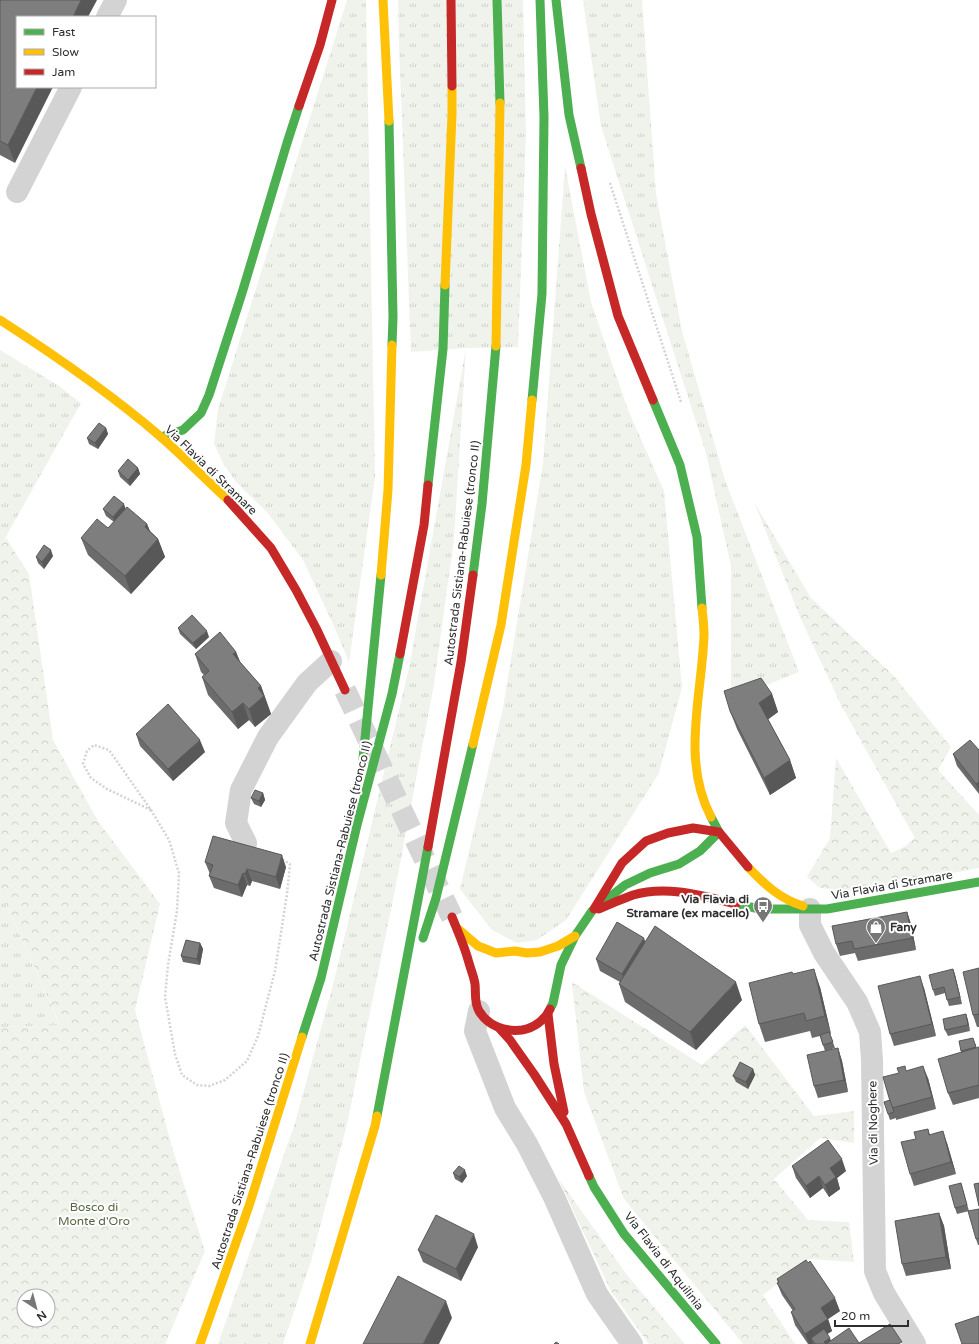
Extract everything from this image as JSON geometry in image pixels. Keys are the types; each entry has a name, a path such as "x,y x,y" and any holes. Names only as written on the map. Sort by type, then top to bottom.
{"main road":[{"path":"161,436 183,430 201,413 209,395 242,293 287,143 320,45 332,0"},
{"path":"357,824 388,490 393,317 389,128 383,0"},
{"name":"Autostrada Sistiana-Rabuiese (tronco II)","path":"200,1344 249,1206 321,978 357,824 392,694 424,525 443,349 452,114 451,0"},
{"name":"Autostrada Sistiana-Rabuiese (tronco II)","path":"310,1344 375,1126 461,662 482,504 496,347 501,122 497,0"},
{"path":"419,950 436,898 501,625 526,465 542,294 544,117 540,0"},
{"path":"556,0 569,115 591,214 618,316 680,465 697,537 704,635 696,712 695,754 700,787 708,811 718,832 743,861 764,883 784,898 810,909"},
{"name":"Via Flavia di Stramare","path":"0,320 101,389 161,436 230,503 271,548 310,615 345,690"},
{"path":"452,917 468,958 475,984 475,997 479,1010 488,1022 500,1029 514,1031 528,1029 539,1023 548,1014 553,1003 561,965 575,936 622,863 646,840 668,833 693,828 718,832"},
{"path":"592,911 625,885 650,873 679,864 700,851 718,832"},
{"name":"Via Flavia di Stramare","path":"592,911 634,895 663,891 693,894 760,909 827,909 979,882"},
{"path":"457,929 470,942 485,950 501,953 515,951 528,953 539,958 543,963"},
{"path":"528,953 553,949 564,944 575,936"},
{"path":"489,960 501,953"},
{"path":"391,1040 415,965"},
{"path":"475,984 480,970"},
{"path":"550,973 553,979 555,991"},
{"name":"Via Flavia di Aquilinia","path":"548,1014 554,1064 566,1124"},
{"name":"Via Flavia di Aquilinia","path":"500,1029 510,1040 534,1074 566,1124 594,1187 624,1234 716,1344"}],"street":[{"path":"108,16 116,0"},
{"path":"17,192 70,88"},
{"path":"246,842 236,823 240,790 268,737 307,683 331,661"},
{"name":"Via di Noghere","path":"810,909 810,925 824,953 857,1002 870,1032 872,1060 875,1270 884,1293 915,1344"},
{"path":"479,1010 475,1031 505,1108 527,1144 554,1197 597,1294 632,1344"}],"path":[{"path":"151,810 107,790 91,778 83,764 87,751 94,744 109,750 151,810 169,840 179,873 178,912 168,965 165,997 175,1054 182,1075 198,1085 209,1086 225,1080 246,1061 258,1036 275,971 289,879 290,864 278,858"}],"green space":[{"path":"347,0 366,0 375,477 349,662 303,560 267,512 236,482 223,463 214,444 218,409"},
{"path":"398,0 523,0 526,136 518,347 466,348 411,352"},
{"path":"583,0 642,0 656,194 682,331 725,480 799,672 731,699 731,566 706,453 601,126"},
{"path":"565,166 591,302 628,410 664,491 682,687 659,773 566,920 537,940 517,943 492,930 460,889 503,708 543,463"},
{"path":"466,348 454,539 434,684 396,885 347,1124 311,1261 283,1344 218,1344 295,1123 333,985 409,668"},
{"path":"0,350 59,386 81,403 0,547"},
{"path":"754,502 811,598 895,677 951,747 938,770 979,815 979,868 850,891 820,888 807,877 830,838 836,758 891,853 904,847 915,838 841,705 801,619"},
{"name":"Bosco di Monte d'Oro","path":"6,538 29,574 53,740 98,821 160,904 135,1010 172,1147 205,1251 165,1344 0,1344 0,1027 60,1025 0,890 0,547"},
{"path":"0,890 60,1026 0,1027"},
{"path":"572,982 702,1065 745,1025 814,1116 854,1111 854,1143 820,1138 774,1179 808,1220 849,1222 854,1262 810,1259 763,1295 795,1344 743,1344 624,1199 584,1092"},
{"path":"558,1178 627,1275 685,1344 649,1344 611,1291"}],"building":[{"path":"0,0 81,0 73,16 16,16 16,88 36,88 8,145 0,141"},
{"path":"99,423 106,428 95,443 87,438"},
{"path":"128,459 138,468 128,480 118,471"},
{"path":"114,496 124,504 113,517 103,509"},
{"path":"127,507 147,524 145,527 158,539 125,576 81,538 97,519 108,528"},
{"path":"44,545 51,550 42,562 36,557"},
{"path":"192,615 207,631 193,643 178,628"},
{"path":"220,632 236,652 233,654 261,686 258,688 264,696 249,709 243,703 232,712 202,677 209,671 195,654"},
{"path":"761,678 772,694 759,703 790,760 764,778 730,711 724,691"},
{"path":"168,704 200,740 168,769 136,734"},
{"path":"970,740 979,750 979,782 976,784 953,754"},
{"path":"255,790 263,793 259,801 251,798"},
{"path":"213,836 282,855 276,877 247,869 245,874 243,873 238,885 209,876 213,865 205,862"},
{"path":"907,912 912,938 854,949 852,941 836,944 832,926"},
{"path":"617,922 644,938 622,974 596,959"},
{"path":"655,926 736,982 690,1032 619,984"},
{"path":"186,940 200,943 197,959 181,956"},
{"path":"979,968 979,1014 973,1015 963,972"},
{"path":"814,969 825,1016 806,1021 804,1013 759,1024 749,983 792,972 793,974"},
{"path":"953,969 960,997 947,1000 944,987 933,990 929,975"},
{"path":"920,976 932,1024 890,1034 878,986"},
{"path":"966,1014 968,1025 945,1030 943,1019"},
{"path":"829,1032 833,1042 823,1045 820,1035"},
{"path":"973,1038 976,1047 961,1051 959,1041"},
{"path":"979,1047 979,1085 948,1093 938,1059"},
{"path":"838,1048 844,1080 814,1086 807,1055"},
{"path":"740,1062 753,1069 746,1082 733,1076"},
{"path":"905,1066 906,1071 923,1066 932,1097 892,1108 883,1077 899,1073 897,1068"},
{"path":"890,1100 894,1112 888,1114 884,1102"},
{"path":"928,1129 929,1135 943,1131 951,1162 910,1174 901,1142 916,1139 914,1132"},
{"path":"828,1140 842,1159 830,1168 836,1177 825,1185 819,1176 806,1186 792,1166"},
{"path":"459,1166 465,1170 459,1177 453,1173"},
{"path":"961,1183 967,1205 955,1208 949,1186"},
{"path":"979,1183 979,1206 974,1184"},
{"path":"979,1209 979,1238 976,1239 968,1211"},
{"path":"939,1213 946,1257 902,1264 895,1221"},
{"path":"436,1215 474,1234 456,1269 418,1250"},
{"path":"806,1260 808,1263 810,1261 835,1298 821,1308 828,1319 805,1334 791,1312 795,1309 777,1283 779,1282 777,1279"},
{"path":"398,1276 446,1301 423,1344 363,1344"},
{"path":"979,1316 979,1344 962,1344 955,1324"},
{"path":"890,1324 902,1342 898,1344 826,1344 849,1328 859,1343"},
{"path":"824,1329 830,1338 824,1342 826,1344 815,1344 811,1338"}],"tunnel":[{"path":"345,690 452,917"}],"traffic: fast":[{"path":"497,0 500,103"},
{"path":"532,400 542,294 544,117 540,0"},
{"path":"556,0 569,115 581,168"},
{"path":"161,437 183,430 201,413 209,395 299,106"},
{"path":"389,121 393,317 392,345"},
{"path":"428,485 443,349 445,285"},
{"path":"473,575 482,504 496,346"},
{"path":"653,400 680,465 697,537 702,608"},
{"path":"363,759 381,575"},
{"path":"302,1037 321,978 357,825 392,694 400,654"},
{"path":"423,938 436,898 473,744"},
{"path":"550,1009 553,1003 561,965 575,936 592,911 625,885 650,873 679,864 700,851 719,832 711,817"},
{"path":"377,1116 428,847"},
{"path":"736,904 760,909 827,909 979,882"},
{"path":"589,1176 594,1187 624,1234 716,1344"}],"traffic: slow":[{"path":"383,0 389,121"},
{"path":"445,285 452,86"},
{"path":"496,346 500,103"},
{"path":"0,320 42,347 123,406 170,445 228,500"},
{"path":"381,575 388,490 392,345"},
{"path":"473,744 501,625 526,465 532,400"},
{"path":"702,608 704,635 697,704 695,750 697,773 702,795 711,817"},
{"path":"748,867 780,895 803,906"},
{"path":"458,929 478,946 496,953 515,951 527,953 540,952 558,946 575,936"},
{"path":"200,1344 249,1206 302,1037"},
{"path":"310,1344 377,1116"}],"traffic: jam":[{"path":"299,106 320,45 332,0"},
{"path":"451,0 452,86"},
{"path":"581,168 591,214 618,316 653,400"},
{"path":"400,654 424,525 428,485"},
{"path":"228,500 271,548 316,628 345,690"},
{"path":"428,847 461,662 473,575"},
{"path":"594,909 622,863 646,841 668,833 693,828 719,832 748,867"},
{"path":"599,909 633,895 659,891 685,893 736,904"},
{"path":"452,917 473,976 477,1008 487,1021 503,1029 522,1030 539,1023 550,1009"},
{"path":"548,1014 554,1064 564,1112"},
{"path":"500,1029 510,1040 534,1074 566,1124 589,1176"}],"place":[{"name":"Via Flavia di Stramare (ex macello)","path":"763,923"},
{"name":"Fany","path":"876,944"}]}
